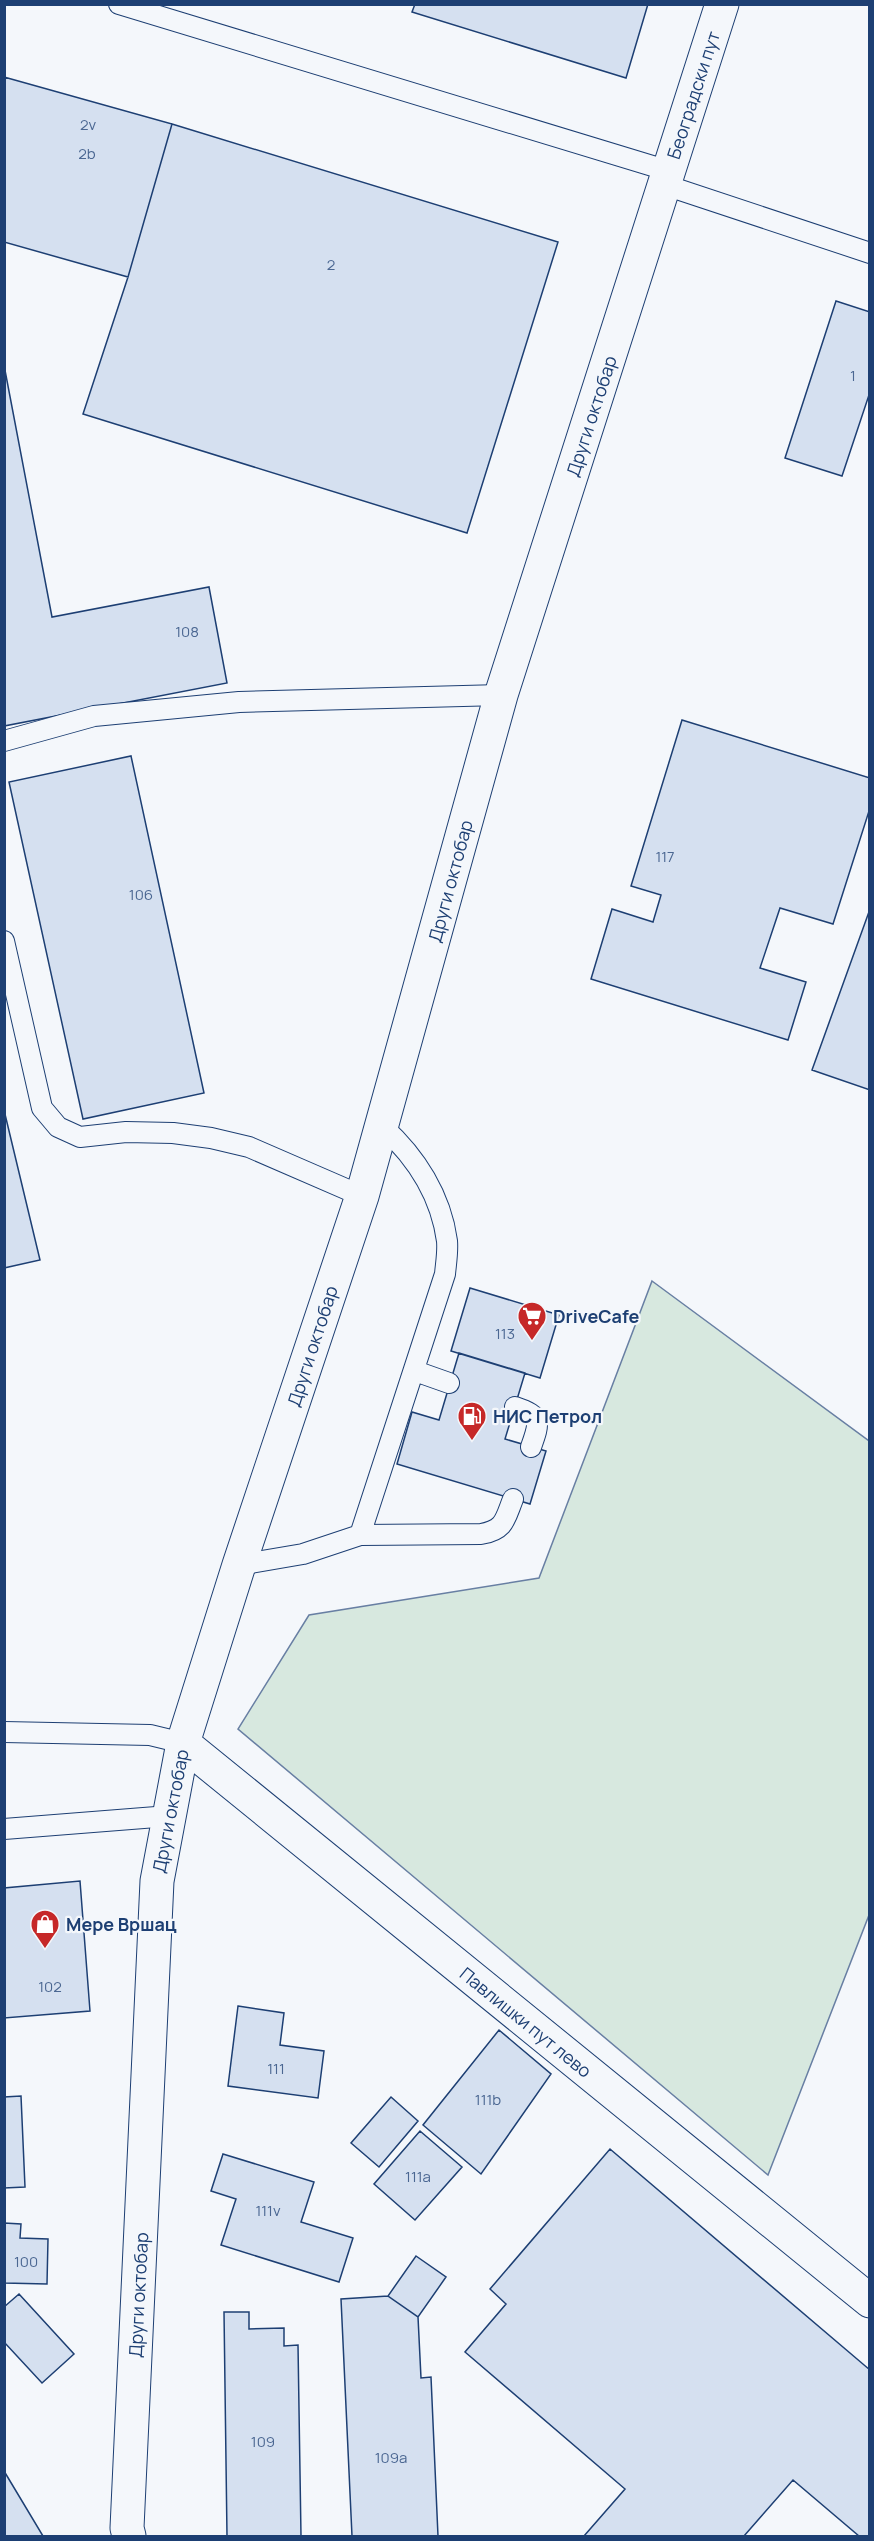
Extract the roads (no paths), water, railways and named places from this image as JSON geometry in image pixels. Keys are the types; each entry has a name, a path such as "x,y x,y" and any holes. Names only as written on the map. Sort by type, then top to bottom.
{"main road":[{"name":"Београдски пут","path":"667,178 722,4"},
{"name":"Други октобар","path":"129,2536 127,2528 157,1881 183,1743 239,1565 362,1196 501,696 667,178"},
{"name":"Павлишки пут лево","path":"183,1743 870,2301"}],"lane":[{"path":"119,4 667,178 870,253"},
{"path":"4,741 94,716 239,702 501,696"},
{"path":"4,941 42,1108 58,1127 80,1137 126,1132 173,1133 211,1138 249,1147 362,1196"},
{"path":"360,1535 415,1371 444,1274 447,1244 441,1217 421,1168 405,1147 383,1127"},
{"path":"415,1371 449,1383"},
{"path":"515,1407 532,1413 537,1420 531,1447"},
{"path":"239,1565 303,1554 360,1535 492,1532 503,1526 513,1499"},
{"path":"4,1732 150,1735 183,1743"},
{"path":"4,1829 169,1816"}],"place":[{"name":"DriveCafe","path":"532,1342"},
{"name":"НИС Петрол","path":"472,1442"},
{"name":"Мере Вршац","path":"45,1950"}]}
